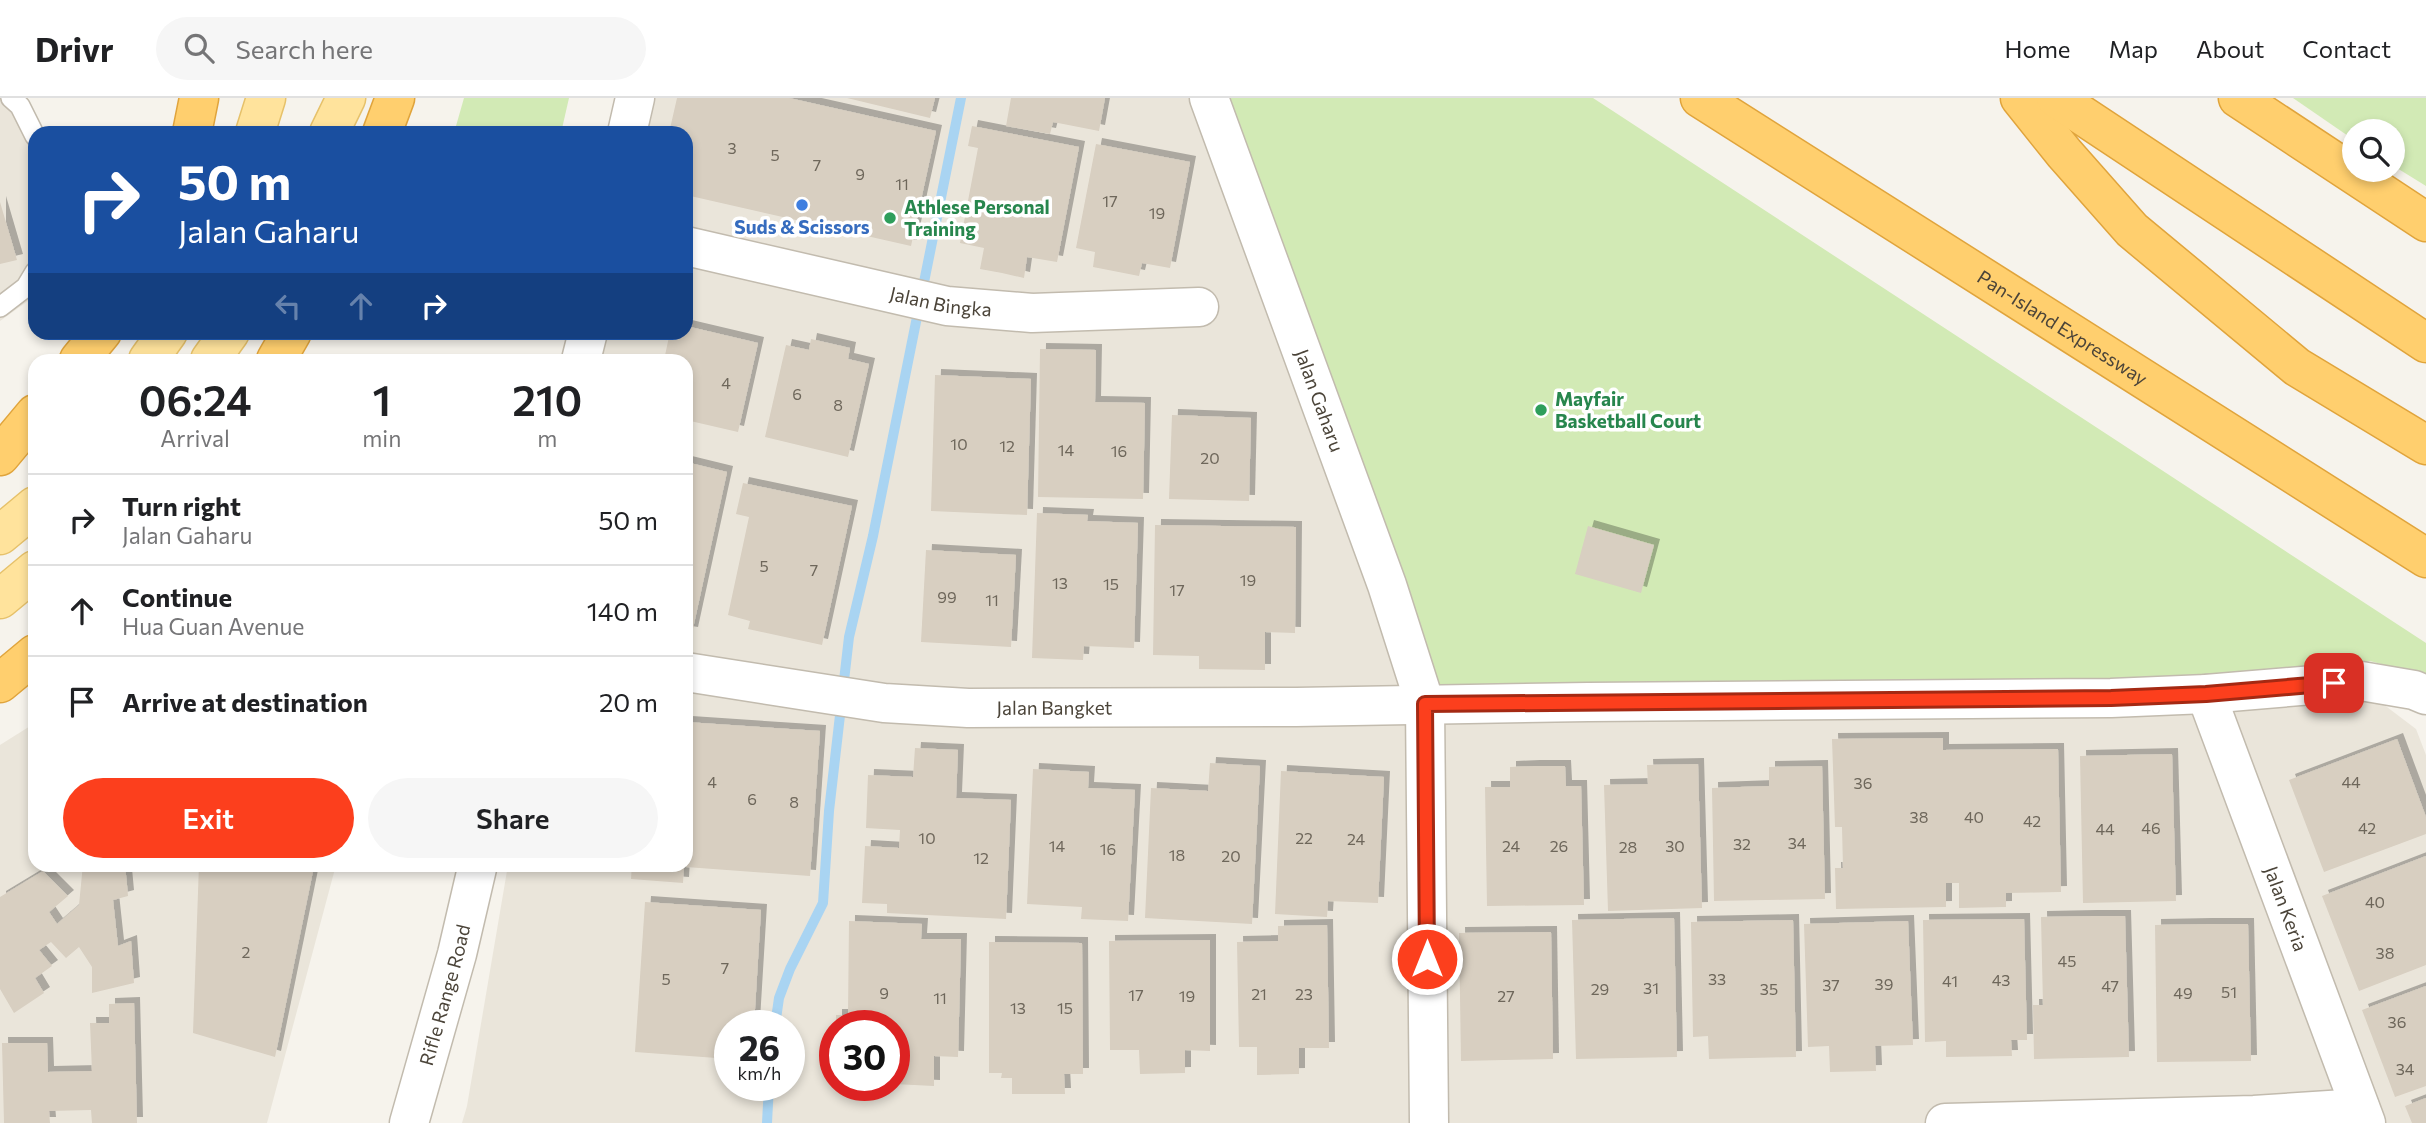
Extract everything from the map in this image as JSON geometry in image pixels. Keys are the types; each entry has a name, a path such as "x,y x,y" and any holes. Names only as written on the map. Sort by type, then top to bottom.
{"highway":[{"path":"193,126 199,98"},
{"path":"385,126 395,98"},
{"name":"Pan-Island Expressway","path":"1700,98 2426,558"},
{"path":"2020,98 2132,230 2297,367 2426,445"},
{"path":"2056,98 2426,343"},
{"path":"2238,98 2426,222"},
{"path":"84,354 95,340"},
{"path":"0,456 28,422"},
{"path":"0,683 28,660"}],"main road":[{"path":"257,126 265,98"},
{"path":"332,126 346,98"},
{"path":"0,536 28,512"},
{"path":"0,599 28,575"}],"street":[{"path":"629,126 635,98"},
{"name":"Jalan Gaharu","path":"1209,98 1382,573 1425,704 1429,1123"},
{"name":"Jalan Bingka","path":"693,248 947,306 1032,313 1199,307"},
{"name":"Jalan Bangket","path":"693,673 884,703 968,708 1425,704"},
{"path":"1425,704 2111,698 2206,694 2361,681 2414,690 2426,695"},
{"name":"Jalan Keria","path":"2206,694 2363,1115"},
{"name":"Rifle Range Road","path":"409,1123 457,954 476,872"},
{"path":"1945,1123 2363,1115"}],"lane":[{"path":"11,98 20,107 30,126"},
{"path":"0,307 28,284"}],"shaded area":[{"path":"0,98 21,98 29,126 28,301 0,321"},
{"path":"635,98 1480,98 1696,183 2416,729 2426,755 2426,1123 462,1123 507,872 693,872 693,354 592,354 595,340 693,340 693,126 630,126"},
{"path":"28,727 28,872 334,872 267,1123 0,1123 0,745"}],"green space":[{"path":"464,98 569,98 563,126 456,126"},
{"path":"1214,98 1593,98 2426,643 2426,676 2370,661 2231,695 1489,704 1430,684"},
{"path":"2293,98 2426,98 2426,186 2405,173 2405,119 2342,119 2342,132"}],"building":[{"path":"677,98 789,98 936,131 911,246 693,197 693,126 671,126"},
{"path":"847,98 935,98 930,118"},
{"path":"1011,98 1105,98 1099,131 1053,122 1050,134 1006,126"},
{"path":"972,126 1079,147 1057,262 1027,257 1024,278 980,269 984,248 960,243 978,148 968,146"},
{"path":"1096,144 1190,162 1170,268 1142,263 1139,276 1093,267 1095,252 1076,248"},
{"path":"0,202 17,260 0,264"},
{"path":"693,328 758,343 738,432 693,422 693,354 665,354 668,340 693,340"},
{"path":"811,339 850,348 848,359 869,364 848,457 765,437 786,345 809,350"},
{"path":"1040,349 1096,350 1095,402 1145,403 1143,499 1038,497"},
{"path":"935,375 1031,379 1027,515 931,511"},
{"path":"1172,415 1251,418 1249,501 1169,499"},
{"path":"693,464 727,472 693,628"},
{"path":"743,483 852,506 822,645 748,629 750,621 728,615 749,517 736,514"},
{"path":"1037,513 1088,515 1087,521 1138,523 1134,648 1084,646 1083,660 1032,658"},
{"path":"1155,525 1296,527 1295,633 1265,632 1265,670 1199,669 1199,656 1153,655"},
{"path":"1588,526 1654,545 1641,593 1575,574"},
{"path":"926,550 1016,555 1011,647 921,642"},
{"path":"693,722 820,731 810,876 693,868"},
{"path":"1943,738 1943,750 2058,749 2061,892 2006,893 2006,907 1959,908 1959,883 1946,883 1946,907 1836,909 1835,868 1843,868 1842,827 1835,827 1832,739"},
{"path":"2397,739 2426,817 2426,834 2324,872 2289,780"},
{"path":"915,748 958,750 956,798 1011,800 1006,919 887,913 887,904 862,903 865,846 899,848 900,830 866,828 868,775 913,777"},
{"path":"2172,754 2176,901 2083,903 2080,756"},
{"path":"1210,763 1260,766 1252,924 1145,918 1151,788 1208,791"},
{"path":"1698,764 1702,908 1608,911 1604,785 1648,784 1647,765"},
{"path":"1565,766 1566,786 1581,786 1584,905 1487,906 1485,787 1510,787 1510,767"},
{"path":"1822,766 1825,899 1714,901 1712,788 1769,786 1769,767"},
{"path":"1033,769 1089,772 1088,788 1135,790 1128,921 1081,919 1082,907 1027,904"},
{"path":"1281,771 1384,777 1378,903 1328,901 1327,917 1275,914"},
{"path":"2426,856 2426,965 2359,991 2322,896"},
{"path":"44,872 68,896 49,912 57,924 79,905 82,872 126,872 128,896 113,900 118,946 131,941 134,983 92,993 92,967 79,947 66,958 51,942 39,950 52,966 35,978 44,993 14,1013 0,989 0,897"},
{"path":"199,872 313,872 275,1057 193,1033"},
{"path":"631,872 684,872 683,883 631,879"},
{"path":"645,902 761,910 755,1010 714,1010 714,1058 635,1052"},
{"path":"2125,916 2129,1057 2034,1059 2033,1005 2043,1005 2041,917"},
{"path":"1674,918 1677,1057 1576,1059 1572,920"},
{"path":"2024,919 2027,1040 2011,1040 2012,1056 1946,1057 1946,1041 1925,1042 1923,920"},
{"path":"1793,920 1796,1057 1709,1059 1708,1036 1693,1037 1691,922"},
{"path":"849,921 922,924 921,939 961,939 958,1057 934,1056 934,1086 910,1085 910,1010 848,1010"},
{"path":"1908,921 1913,1045 1875,1046 1876,1071 1830,1072 1829,1046 1808,1047 1804,924"},
{"path":"2248,924 2251,1061 2157,1062 2155,925"},
{"path":"1327,925 1329,1048 1299,1048 1299,1074 1257,1075 1257,1047 1239,1047 1237,942 1278,941 1278,926"},
{"path":"1551,932 1553,1059 1461,1061 1459,933"},
{"path":"1210,940 1210,1051 1185,1050 1185,1073 1140,1074 1139,1050 1110,1050 1109,941"},
{"path":"989,942 1082,943 1083,1074 1064,1074 1065,1094 1012,1094 1012,1078 1001,1078 1002,1073 989,1073"},
{"path":"2426,986 2426,1086 2395,1097 2362,1010"},
{"path":"134,1003 137,1123 92,1123 91,1110 49,1111 50,1123 4,1123 2,1043 47,1043 48,1072 92,1071 90,1023 109,1023 109,1004"},
{"path":"2426,1098 2426,1123 2412,1123 2405,1106"}],"waterway":[{"path":"777,1010 790,969 823,903 829,811 849,637 873,536 961,98"},
{"path":"767,1123 768,1101"}],"place":[{"name":"Suds & Scissors","path":"802,205"},
{"name":"Athlese Personal Training","path":"890,218"},
{"name":"Mayfair Basketball Court","path":"1541,410"}],"route":[{"path":"1427,959 1425,704 2111,698 2239,692 2334,683"}]}
